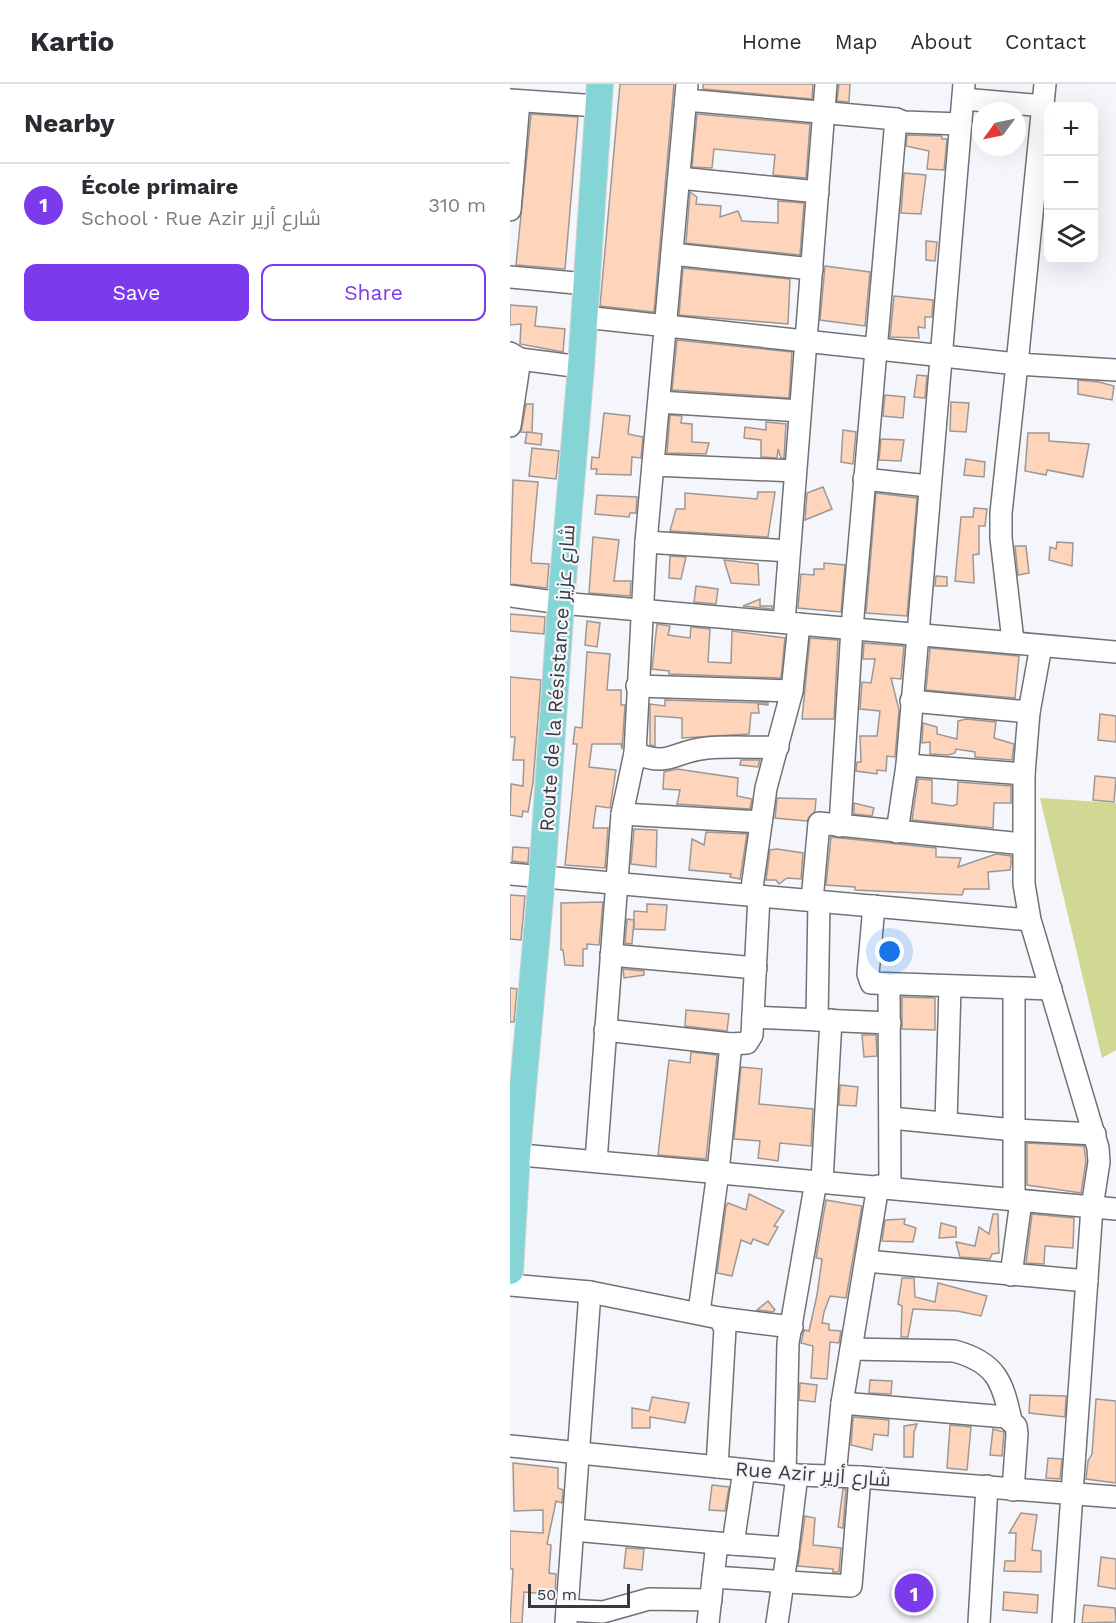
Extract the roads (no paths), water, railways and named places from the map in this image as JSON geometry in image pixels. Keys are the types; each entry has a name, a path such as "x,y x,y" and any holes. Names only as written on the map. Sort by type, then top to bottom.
{"main road":[{"name":"Route de la Résistance شارع عزيز","path":"510,1271 518,1042 542,876 561,603 581,367 599,95"}],"street":[{"path":"606,1030 730,1044 747,1043 752,1035 756,968 755,895 761,822 766,788 792,691 789,551 826,84"},
{"path":"1044,102 1046,84"},
{"path":"596,1161 622,814 635,753 646,542 687,92 824,114 896,119 904,123 961,124"},
{"path":"897,832 907,765 928,486 963,92 1044,106 1001,513 1001,538 1012,641"},
{"path":"510,210 515,100 599,95"},
{"path":"840,826 852,628 896,119"},
{"path":"679,178 818,192"},
{"path":"672,255 812,268"},
{"path":"510,277 586,284"},
{"path":"584,317 666,324 1017,364 1116,370"},
{"path":"510,426 515,356 581,367"},
{"path":"659,402 800,411"},
{"path":"653,465 795,471"},
{"path":"864,479 928,486"},
{"path":"646,542 789,551"},
{"path":"510,596 561,603 1012,641 1041,646 1116,652"},
{"path":"1041,646 1029,712 1024,774 1024,884 1030,920 1095,1134 1099,1162 1092,1207 1063,1623"},
{"path":"637,686 792,691"},
{"path":"911,701 1029,712"},
{"path":"635,753 653,761 666,761 680,753 707,748 778,747"},
{"path":"907,765 1024,774"},
{"path":"622,814 761,822"},
{"path":"777,1623 788,1548 791,1474 788,1343 819,1181 824,1020 816,901 817,826 824,822 840,826 1023,844"},
{"path":"510,874 1030,920"},
{"path":"874,906 868,974 871,983 1014,990 1051,989"},
{"path":"611,955 756,968"},
{"path":"835,1476 842,1403 851,1349 866,1261 884,1187 891,1118 889,985"},
{"path":"946,1122 950,987"},
{"path":"1011,1275 1017,1201 1014,1130 1014,990"},
{"path":"753,1017 890,1023"},
{"path":"699,1312 718,1172 730,1044"},
{"path":"891,1118 1014,1130 1095,1134"},
{"path":"513,1154 1116,1209"},
{"path":"866,1261 1087,1281"},
{"path":"510,1285 590,1292 699,1312 719,1318 792,1327"},
{"path":"590,1292 567,1617 603,1612 649,1599 711,1600"},
{"path":"717,1467 725,1328 719,1318"},
{"path":"851,1349 954,1351 970,1355 995,1373 1005,1388 1011,1421"},
{"path":"842,1403 1006,1417 1016,1426 1017,1434 1013,1490"},
{"name":"Rue Azir شارع أزير","path":"510,1446 791,1474 860,1477 1116,1497"},
{"path":"708,1623 713,1577 725,1544 744,1470"},
{"path":"713,1577 851,1586 860,1477"},
{"path":"979,1623 987,1486"},
{"path":"574,1530 788,1548"}],"place":[{"name":"École primaire","path":"914,1593"}]}
